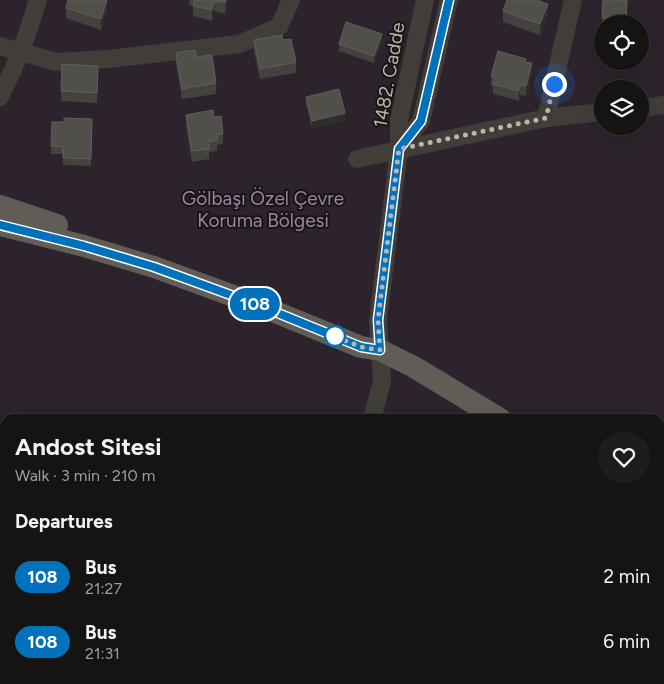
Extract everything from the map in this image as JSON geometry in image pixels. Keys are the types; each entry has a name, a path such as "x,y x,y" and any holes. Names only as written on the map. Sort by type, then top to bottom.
{"main road":[{"path":"0,206 141,251 322,316 365,336 380,350 422,371 492,414"},
{"path":"0,225 84,246 154,267 266,308 361,347 380,350"}],"street":[{"path":"0,97 21,52 38,0"},
{"path":"0,46 56,62 108,60 239,44 279,27 291,0"},
{"name":"1482. Cadde","path":"399,149 399,120 424,0"},
{"name":"1482. Cadde","path":"399,149 421,121 449,0"},
{"path":"546,118 573,0"},
{"path":"649,107 664,105"},
{"path":"357,159 546,118 594,113"},
{"path":"373,414 382,381 378,320 399,149"}],"green space":[{"name":"Gölbaşı Özel Çevre Koruma Bölgesi","path":"0,0 664,0 664,414 0,414"}],"building":[{"path":"68,0 107,0 101,19 66,8"},
{"path":"194,0 226,0 225,3 214,1 212,10 193,6"},
{"path":"507,0 539,0 548,4 540,24 503,11"},
{"path":"603,0 627,0 626,15 602,15"},
{"path":"346,22 382,34 374,56 339,44"},
{"path":"282,35 283,40 291,39 296,62 260,69 254,40"},
{"path":"195,50 196,57 212,55 216,83 182,89 176,53"},
{"path":"498,51 526,59 525,62 532,63 526,86 520,84 519,91 493,84 495,77 491,76"},
{"path":"62,64 98,66 97,93 61,91"},
{"path":"339,89 345,113 312,121 306,97"},
{"path":"213,110 214,117 221,116 223,134 217,135 217,140 208,142 209,149 192,151 186,115"},
{"path":"64,118 92,119 91,159 63,158 63,147 51,146 52,122 64,122"}],"bus line":[{"name":"108","path":"0,225 107,252 154,267 258,305 361,347 380,350 378,320 399,149 421,121 449,0"}],"route":[{"path":"335,336 332,335 361,347 380,350 378,320 399,149 546,118 554,84"}]}
